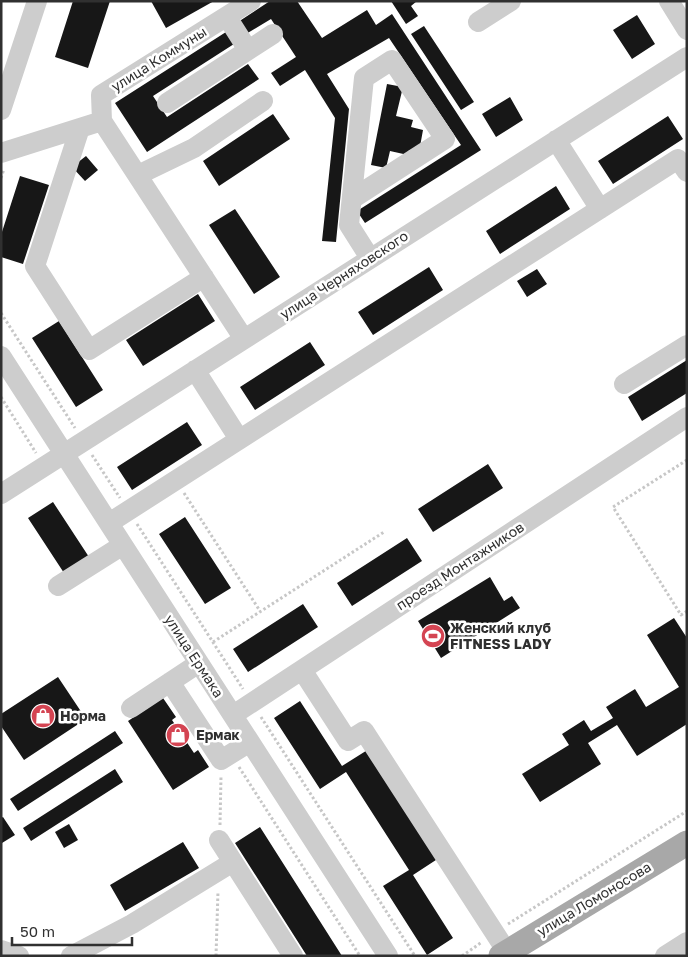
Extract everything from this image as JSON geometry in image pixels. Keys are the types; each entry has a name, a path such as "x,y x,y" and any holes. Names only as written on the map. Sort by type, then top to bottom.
{"main road":[{"name":"улица Ломоносова","path":"501,947 687,843"}],"street":[{"path":"1,110 37,1"},
{"name":"улица Коммуны","path":"102,121 101,95 252,1"},
{"path":"478,22 511,1"},
{"path":"669,1 687,30"},
{"path":"227,17 248,50"},
{"path":"167,102 273,34"},
{"name":"улица Черняховского","path":"1,494 687,56"},
{"path":"352,199 445,140 392,60 364,78 349,225 370,258"},
{"path":"138,175 194,148 263,102"},
{"path":"1,153 102,121 244,339"},
{"path":"80,128 35,266 89,350 204,277"},
{"path":"556,140 600,209"},
{"path":"109,523 678,159 687,172"},
{"path":"624,384 687,344"},
{"name":"улица Ермака","path":"1,356 388,956"},
{"path":"195,370 239,439"},
{"name":"проезд Монтажников","path":"233,715 687,417"},
{"path":"58,586 123,545"},
{"path":"131,708 199,663"},
{"path":"302,670 348,741 364,731 501,947"},
{"path":"170,682 221,760 250,742"},
{"path":"220,840 293,956"},
{"path":"70,956 132,924 233,862"},
{"path":"665,956 687,942"},
{"path":"1,950 19,956"}],"path":[{"path":"1,313 415,956"},
{"path":"1,397 44,466"},
{"path":"687,460 613,507 681,615 687,611"},
{"path":"176,480 260,611"},
{"path":"213,642 384,532"},
{"path":"230,754 360,956"},
{"path":"462,956 501,947 687,811"}],"building":[{"path":"73,1 110,1 88,68 55,57"},
{"path":"151,1 214,1 166,28"},
{"path":"270,1 297,1 322,38 367,10 376,25 392,14 481,150 365,223 357,211 461,145 389,38 327,74 349,109 336,242 322,241 335,118 305,70 280,86 271,73 296,57 271,19 246,34 238,22"},
{"path":"391,1 417,1 411,6 418,16 406,24"},
{"path":"637,15 655,44 632,59 613,30"},
{"path":"424,26 474,102 461,110 411,34"},
{"path":"226,32 234,44 153,96 167,117 248,64 259,79 147,152 115,103"},
{"path":"387,84 403,87 396,116 413,120 411,127 423,130 419,152 409,150 408,155 390,151 386,168 371,165"},
{"path":"510,97 523,120 496,137 482,114"},
{"path":"273,114 290,139 219,186 203,161"},
{"path":"668,116 683,139 613,184 598,161"},
{"path":"86,156 98,170 85,181 72,167"},
{"path":"20,176 49,185 23,264 1,257 1,235"},
{"path":"556,186 570,209 500,254 486,231"},
{"path":"235,209 280,277 254,294 209,225"},
{"path":"429,267 443,290 373,335 358,312"},
{"path":"537,269 547,284 527,297 517,281"},
{"path":"198,294 215,321 143,366 126,340"},
{"path":"59,321 103,390 76,407 32,338"},
{"path":"310,342 325,365 255,410 240,387"},
{"path":"687,360 687,393 642,421 628,397"},
{"path":"187,422 202,445 132,490 117,467"},
{"path":"488,464 503,488 433,532 418,509"},
{"path":"53,502 89,557 64,573 28,518"},
{"path":"185,517 231,588 205,604 159,534"},
{"path":"407,538 422,561 352,606 337,583"},
{"path":"490,577 504,601 512,596 520,608 441,658 418,621"},
{"path":"303,604 318,627 248,672 233,649"},
{"path":"674,618 687,638 687,724 637,756 617,725 588,743 601,764 540,802 522,774 569,745 562,734 584,720 591,731 613,718 606,707 635,689 646,707 679,687 647,635"},
{"name":"Норма","path":"58,677 86,719 24,760 1,726 1,714"},
{"path":"163,698 176,717 172,720 194,753 198,750 209,767 173,790 128,721"},
{"path":"300,701 342,766 369,749 439,858 413,875 453,938 427,955 383,886 409,870 346,772 320,789 274,718"},
{"path":"115,731 123,743 18,811 10,799"},
{"path":"115,769 123,782 31,841 23,828"},
{"path":"3,817 15,835 2,843 1,818"},
{"path":"69,824 78,840 64,848 55,832"},
{"path":"260,827 342,956 307,956 235,843"},
{"path":"183,842 199,868 125,911 110,885"}],"place":[{"name":"Женский клуб FITNESS LADY","path":"433,636"},
{"name":"Норма","path":"43,716"},
{"name":"Ермак","path":"178,735"}]}
